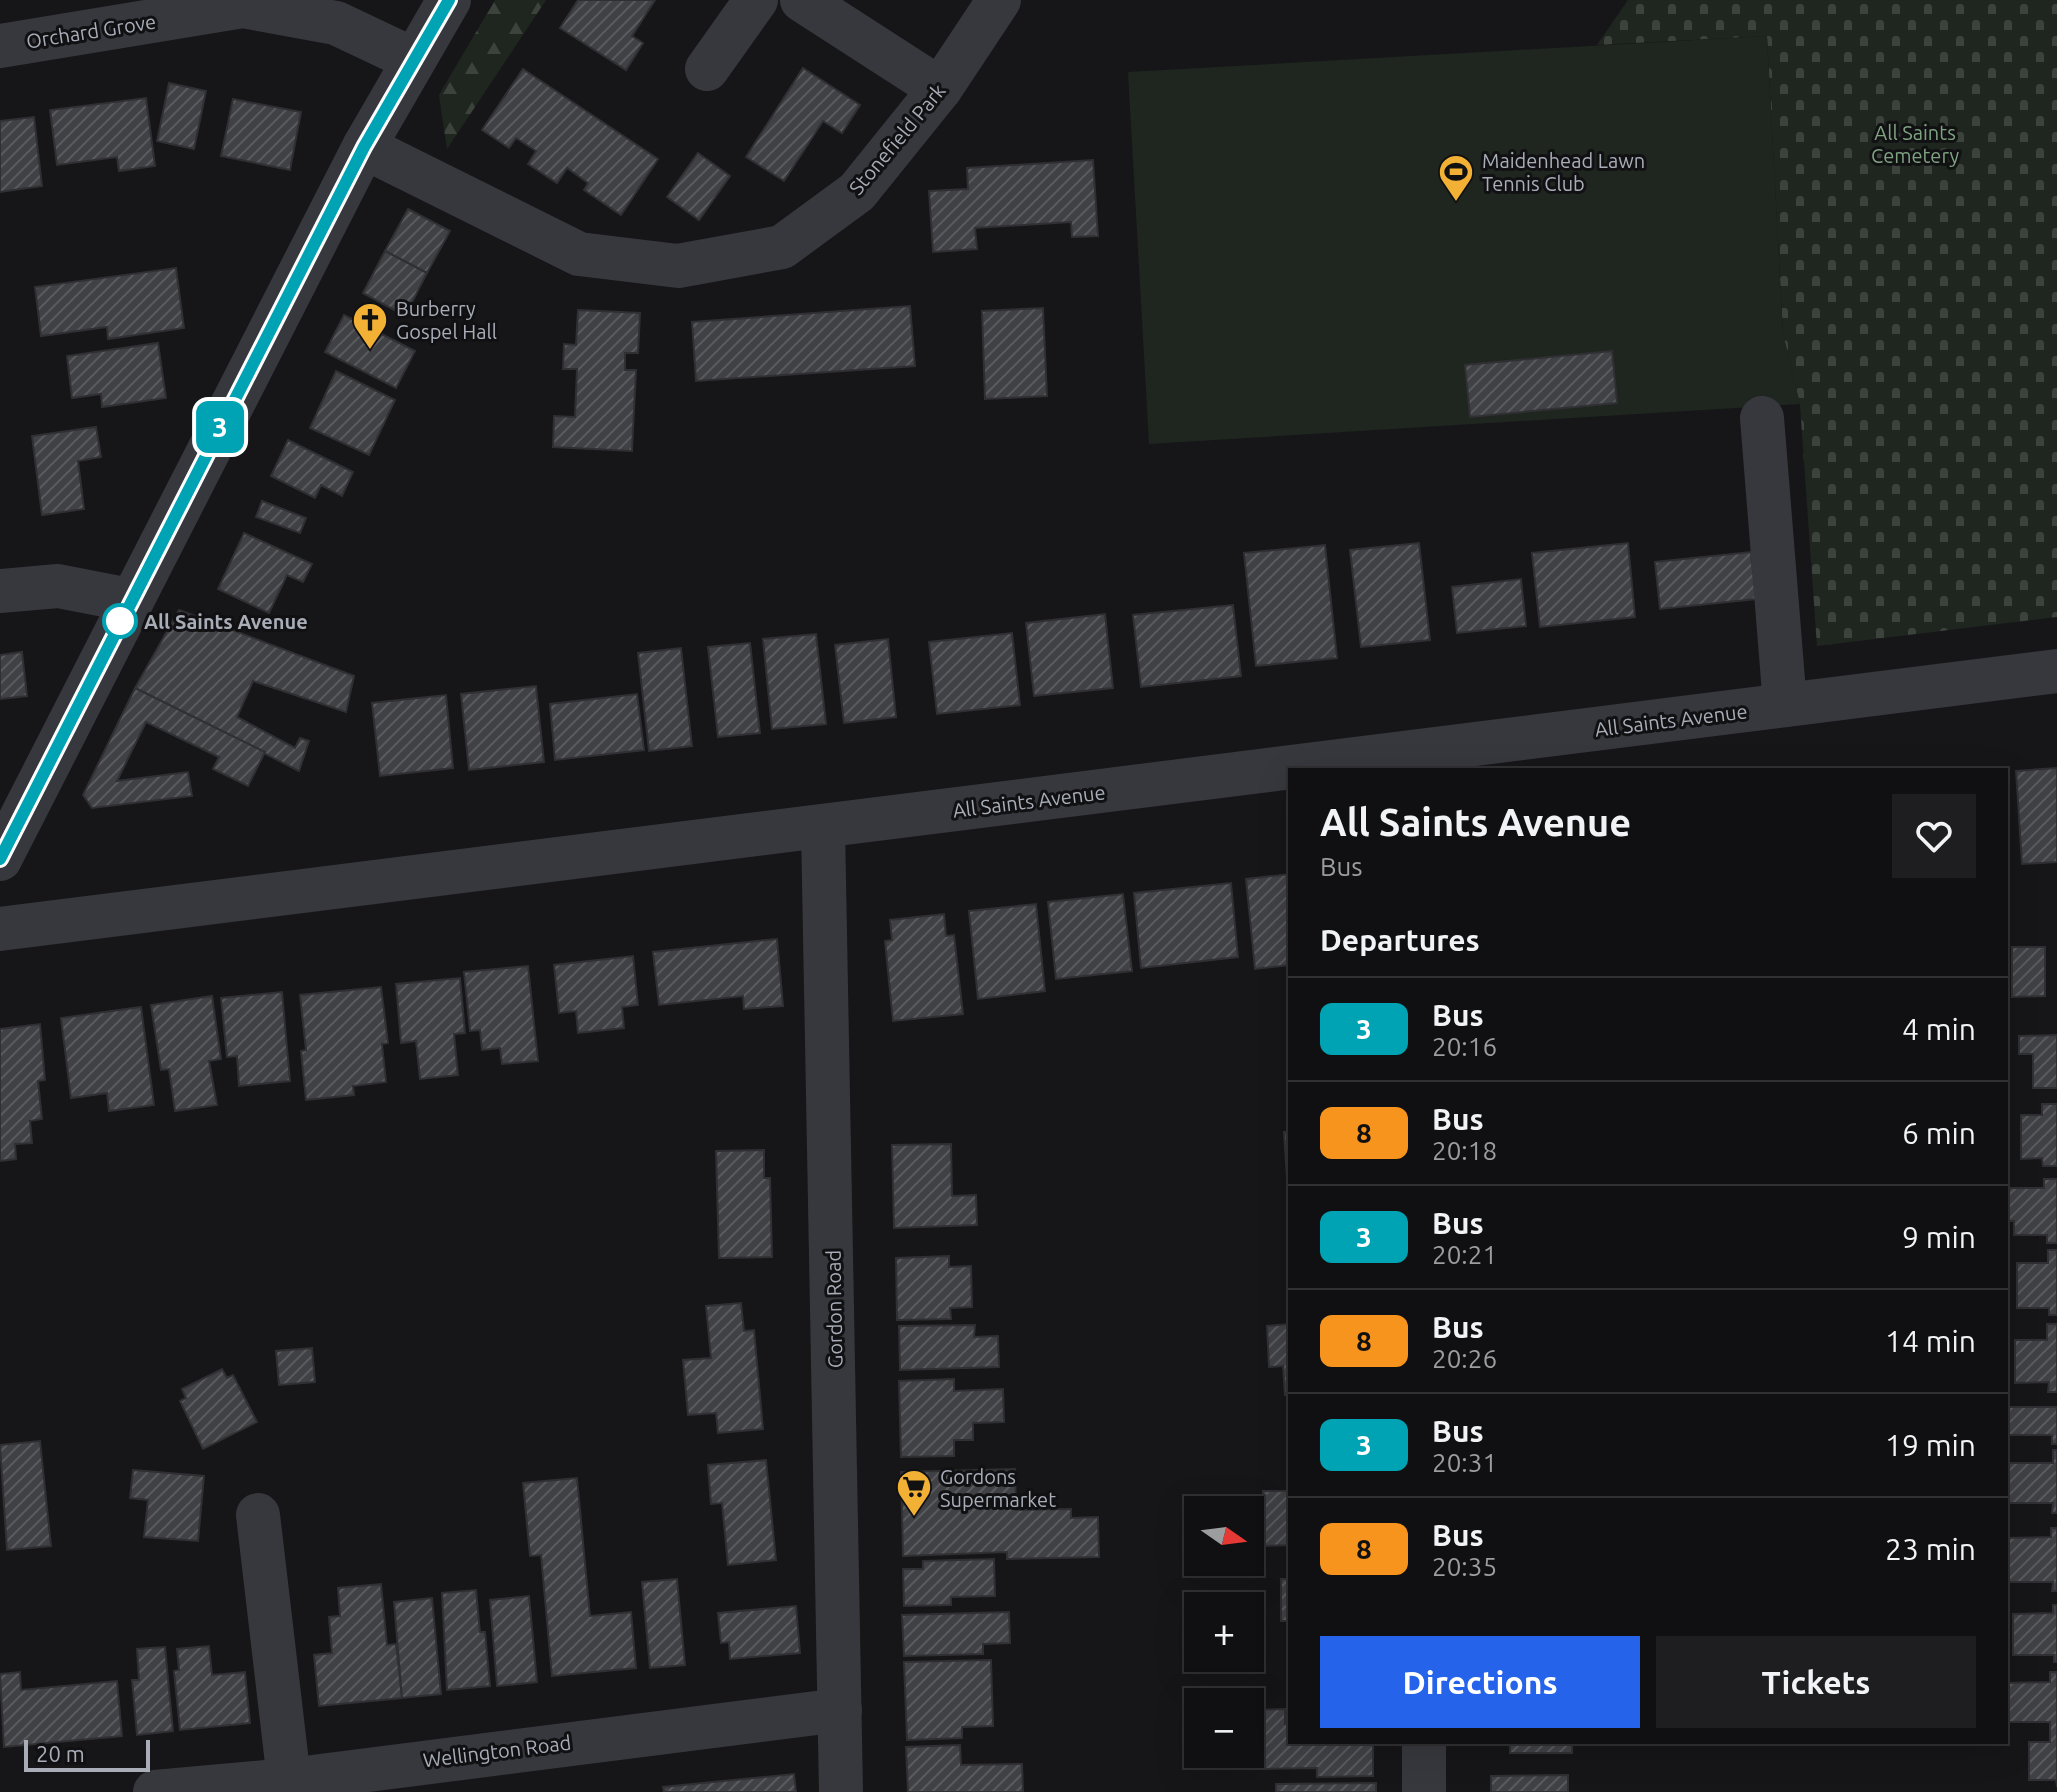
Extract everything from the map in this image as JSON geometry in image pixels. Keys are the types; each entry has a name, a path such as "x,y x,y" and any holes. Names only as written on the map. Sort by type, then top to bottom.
{"street":[{"path":"0,859 364,147 412,59 449,0"},
{"path":"707,69 756,0"},
{"path":"802,0 940,89"},
{"name":"Stonefield Park","path":"364,147 579,254 678,266 782,247 857,192 940,89 999,0"},
{"name":"Orchard Grove","path":"0,46 243,6 336,23 412,59"},
{"path":"1762,418 1785,705"},
{"path":"0,591 58,586 130,600"},
{"name":"All Saints Avenue","path":"1357,768 1439,759 1785,705 2057,671"},
{"name":"All Saints Avenue","path":"0,929 823,827 1288,776"},
{"name":"Gordon Road","path":"823,827 841,1792"},
{"path":"258,1515 289,1780"},
{"name":"Wellington Road","path":"155,1792 289,1780 840,1710"},
{"path":"1424,1744 1424,1792"}],"green space":[{"path":"495,0 546,0 447,149 439,95"},
{"name":"All Saints Cemetery","path":"1628,0 2057,0 2057,617 1817,646 1800,405 1783,334 1767,36 1597,45"},
{"name":"Maidenhead Lawn Tennis Club","path":"1767,36 1783,334 1800,404 1149,444 1128,72"}],"building":[{"path":"578,0 655,0 632,36 643,43 626,70 560,28"},
{"path":"803,68 860,105 842,133 823,121 784,181 746,157"},
{"path":"523,69 658,159 621,215 584,190 588,183 567,168 557,183 528,164 536,151 516,138 509,148 482,130"},
{"path":"169,83 206,91 194,149 157,141"},
{"path":"146,98 155,166 119,171 117,157 57,165 50,110"},
{"path":"233,99 301,112 290,170 221,156"},
{"path":"34,117 42,186 0,192 0,121"},
{"path":"698,153 730,176 699,220 667,197"},
{"path":"1093,160 1098,236 1072,237 1071,222 975,228 977,249 933,252 929,191 968,189 967,168"},
{"path":"408,209 450,231 427,273 385,251"},
{"path":"385,251 427,273 405,316 363,293"},
{"path":"176,268 184,328 108,339 107,327 41,336 35,287"},
{"path":"910,306 915,366 696,381 692,322"},
{"path":"1043,308 1047,396 985,399 982,311"},
{"path":"578,310 640,313 638,353 625,353 625,370 636,370 632,451 553,447 554,416 575,417 577,369 563,369 564,344 576,345"},
{"name":"Burberry Gospel Hall","path":"344,315 415,351 396,388 325,352"},
{"path":"158,343 166,398 102,407 101,394 72,398 67,356"},
{"path":"1612,351 1617,403 1470,417 1465,365"},
{"path":"336,371 395,400 369,455 310,428"},
{"path":"96,427 101,457 78,461 84,509 42,515 32,436"},
{"path":"288,440 353,472 342,496 321,485 315,498 271,476"},
{"path":"262,501 306,518 300,533 256,517"},
{"path":"244,533 312,564 303,582 287,575 269,613 218,589"},
{"path":"1419,543 1430,640 1361,647 1350,550"},
{"path":"1628,543 1635,617 1540,627 1532,553"},
{"path":"1325,545 1337,658 1256,666 1244,553"},
{"path":"1751,552 1756,599 1660,609 1655,562"},
{"path":"1521,579 1526,626 1457,633 1452,587"},
{"path":"1233,605 1241,676 1141,687 1133,615"},
{"path":"179,610 354,676 346,712 253,681 237,717 295,748 300,738 309,741 299,771 135,688"},
{"path":"1105,614 1113,688 1034,696 1026,623"},
{"path":"1012,633 1020,705 937,714 929,642"},
{"path":"816,634 826,724 772,729 763,639"},
{"path":"888,639 896,717 844,723 835,645"},
{"path":"750,643 760,733 718,737 708,647"},
{"path":"681,648 692,746 649,751 638,653"},
{"path":"22,652 27,696 0,699 0,655"},
{"path":"536,686 544,762 469,770 461,694"},
{"path":"135,688 265,752 248,786 213,769 219,757 146,722 117,781 188,772 192,796 92,808 83,795"},
{"path":"637,694 644,750 555,760 550,704"},
{"path":"446,695 453,768 380,776 372,703"},
{"path":"2057,768 2057,862 2022,864 2016,771"},
{"path":"1288,874 1288,965 1255,969 1246,879"},
{"path":"1231,883 1238,957 1141,968 1134,893"},
{"path":"1123,894 1132,971 1056,979 1048,902"},
{"path":"1036,904 1045,991 978,999 969,911"},
{"path":"944,914 946,936 954,935 963,1014 893,1021 885,941 892,940 890,920"},
{"path":"777,939 783,1006 744,1009 743,996 659,1005 653,952"},
{"path":"2012,947 2045,947 2045,996 2012,997"},
{"path":"633,956 638,1005 622,1007 624,1028 578,1033 576,1011 559,1013 554,965"},
{"path":"528,966 538,1061 502,1064 500,1048 482,1050 480,1030 470,1031 464,972"},
{"path":"460,978 465,1033 454,1034 458,1075 420,1079 416,1041 401,1043 396,984"},
{"path":"381,987 388,1043 382,1044 386,1082 353,1086 354,1095 306,1100 301,1051 306,1050 300,995"},
{"path":"282,992 290,1081 239,1086 237,1056 227,1057 221,998"},
{"path":"212,996 221,1059 209,1061 217,1105 175,1111 169,1069 161,1070 151,1005"},
{"path":"141,1007 154,1105 109,1111 107,1093 71,1098 61,1018"},
{"path":"40,1024 45,1080 38,1081 42,1119 30,1121 32,1143 15,1144 16,1159 0,1161 0,1029"},
{"path":"2057,1035 2057,1088 2033,1088 2033,1054 2019,1054 2019,1036"},
{"path":"2042,1104 2057,1104 2057,1166 2043,1166 2042,1158 2021,1159 2021,1115 2042,1115"},
{"path":"1284,1132 1288,1132 1287,1177"},
{"path":"951,1144 952,1196 976,1195 977,1225 894,1228 892,1145"},
{"path":"764,1150 764,1178 770,1178 772,1257 719,1258 716,1151"},
{"path":"2044,1179 2057,1179 2057,1243 2047,1243 2047,1235 2014,1235 2014,1221 2008,1221 2008,1188 2044,1188"},
{"path":"2048,1250 2057,1250 2057,1315 2049,1315 2049,1308 2017,1308 2017,1263 2048,1263"},
{"path":"949,1256 949,1267 971,1266 972,1307 950,1308 951,1319 897,1320 896,1258"},
{"path":"741,1303 744,1331 754,1330 763,1429 718,1433 716,1413 688,1415 683,1360 711,1358 706,1306"},
{"path":"1288,1324 1288,1395 1285,1395 1283,1366 1269,1367 1267,1326"},
{"path":"2047,1324 2057,1324 2057,1392 2048,1392 2049,1382 2015,1383 2015,1340 2047,1340"},
{"path":"975,1325 974,1337 998,1336 999,1367 900,1370 899,1326"},
{"path":"312,1348 315,1382 279,1385 276,1351"},
{"path":"222,1369 227,1378 233,1375 257,1422 203,1449 180,1401 186,1398 182,1389"},
{"path":"954,1379 954,1391 1003,1389 1004,1422 973,1423 973,1440 954,1440 954,1456 901,1457 899,1381"},
{"path":"2008,1407 2057,1407 2057,1444 2052,1444 2052,1435 2008,1435"},
{"path":"40,1441 51,1546 7,1550 0,1445"},
{"path":"2053,1450 2057,1450 2057,1513 2052,1513 2053,1503 2008,1503 2008,1463 2053,1463"},
{"path":"766,1460 776,1560 728,1565 722,1503 711,1504 708,1465"},
{"path":"1015,1469 1016,1510 1071,1509 1071,1518 1098,1517 1099,1557 1007,1559 1007,1552 903,1556 901,1472"},
{"path":"133,1470 204,1476 198,1541 144,1537 148,1500 130,1498"},
{"path":"577,1478 590,1616 631,1612 636,1668 552,1676 541,1555 530,1556 523,1483"},
{"path":"1263,1491 1288,1491 1288,1545 1264,1546"},
{"path":"2051,1528 2057,1528 2057,1591 2052,1591 2053,1582 2008,1582 2008,1538 2051,1537"},
{"path":"994,1559 995,1596 951,1597 951,1605 904,1606 903,1569 923,1569 923,1561"},
{"path":"677,1579 685,1665 650,1668 642,1582"},
{"path":"1281,1579 1288,1579 1288,1621 1281,1621"},
{"path":"381,1584 387,1645 396,1644 402,1698 319,1706 314,1655 332,1653 329,1617 340,1616 338,1588"},
{"path":"476,1590 480,1632 485,1632 490,1686 447,1690 442,1593"},
{"path":"529,1596 537,1682 497,1686 490,1600"},
{"path":"432,1598 441,1694 402,1698 394,1602"},
{"path":"2053,1605 2057,1605 2057,1662 2054,1662 2054,1655 2013,1655 2013,1614 2053,1613"},
{"path":"796,1606 800,1653 730,1659 729,1642 721,1643 718,1613"},
{"path":"1009,1612 1010,1643 983,1644 983,1654 904,1656 902,1615"},
{"path":"209,1646 212,1675 245,1672 250,1723 180,1730 174,1671 179,1670 177,1649"},
{"path":"165,1647 173,1731 137,1735 132,1680 139,1680 137,1649"},
{"path":"991,1660 993,1726 962,1727 962,1738 907,1740 904,1662"},
{"path":"20,1672 21,1690 117,1681 122,1736 4,1747 0,1674"},
{"path":"2050,1672 2057,1672 2057,1787 2056,1780 2029,1780 2029,1742 2050,1742 2050,1722 2008,1722 2008,1683 2050,1682"},
{"path":"1285,1709 1288,1744 1373,1744 1373,1776 1317,1777 1317,1768 1258,1769 1264,1768 1264,1710"},
{"path":"1510,1744 1572,1744 1572,1753 1510,1753"},
{"path":"960,1745 961,1765 1022,1764 1023,1792 908,1792 906,1747"},
{"path":"794,1774 796,1792 664,1792 663,1787"},
{"path":"1568,1775 1568,1792 1491,1792 1491,1776"},
{"path":"1376,1783 1376,1792 1276,1792 1276,1784"}],"bus line":[{"name":"3","path":"0,859 364,147 412,59 449,0"}],"place":[{"name":"Maidenhead Lawn Tennis Club","path":"1456,203"},
{"name":"Burberry Gospel Hall","path":"370,351"},
{"name":"All Saints Avenue","path":"120,621"},
{"name":"Gordons Supermarket","path":"914,1518"}]}
